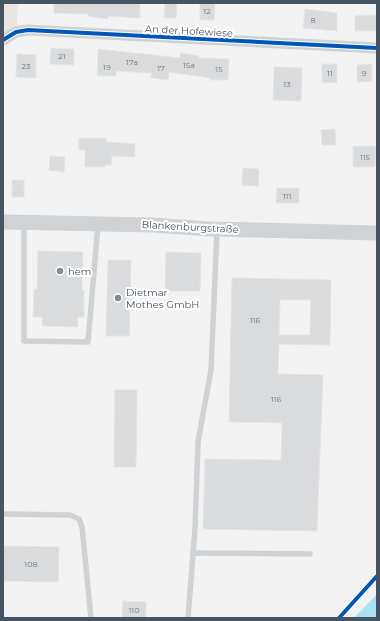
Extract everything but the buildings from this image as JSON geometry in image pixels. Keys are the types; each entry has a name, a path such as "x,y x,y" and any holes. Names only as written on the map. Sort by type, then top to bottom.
{"main road":[{"name":"Blankenburgstraße","path":"3,222 153,224 217,230 377,233"}],"street":[{"name":"An der Hofewiese","path":"3,40 16,32 28,30 377,48"}],"lane":[{"path":"24,223 24,341 88,342 98,224"},
{"path":"188,618 193,553 198,442 211,370 217,230"},
{"path":"3,514 70,515 79,519 82,527 91,618"},
{"path":"193,553 310,554"}],"shaded area":[{"path":"3,3 18,3 16,35 3,44"}],"water":[{"path":"377,594 377,618 354,618"}],"cycle path":[{"path":"3,40 16,32 28,30 377,48"},
{"path":"339,618 377,576"}],"place":[{"name":"hem","path":"60,271"},
{"name":"Dietmar Mothes GmbH","path":"118,298"}]}
